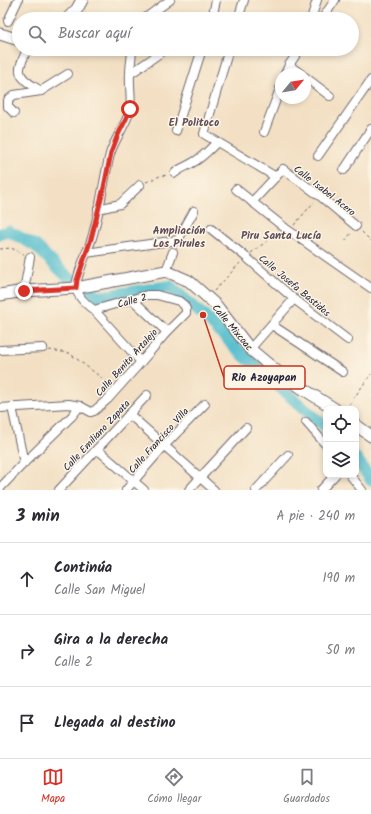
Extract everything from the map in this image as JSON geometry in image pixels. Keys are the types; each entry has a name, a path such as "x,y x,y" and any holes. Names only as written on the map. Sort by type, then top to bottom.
{"street":[{"path":"12,12 18,0"},
{"path":"74,12 82,0"},
{"path":"154,12 170,0"},
{"path":"213,12 216,0"},
{"path":"240,12 244,0"},
{"path":"313,12 317,0"},
{"path":"327,12 335,0"},
{"path":"8,21 12,13"},
{"path":"0,34 12,38"},
{"path":"24,56 19,70 20,74 23,78 41,91"},
{"path":"131,56 130,109 111,153 91,239 77,280 76,288 85,303 94,310 141,362"},
{"path":"130,74 156,56"},
{"path":"176,131 200,56"},
{"path":"227,56 204,134 276,176 252,202"},
{"path":"288,68 295,56"},
{"path":"289,65 293,68"},
{"path":"14,113 8,107 8,100 14,95 41,91 68,74"},
{"path":"318,156 371,80"},
{"path":"311,82 330,96"},
{"path":"264,132 275,102"},
{"path":"344,170 371,129"},
{"path":"175,173 179,169 206,154 217,142"},
{"name":"Calle Isabel Acero","path":"276,176 283,169 320,196 356,226"},
{"path":"98,210 120,204 140,185"},
{"path":"236,189 287,229 371,288"},
{"path":"86,252 178,240 194,212"},
{"name":"Calle Josefa Bastidos","path":"211,229 294,299 348,340"},
{"path":"0,295 24,291 76,288 166,271 173,252"},
{"path":"24,291 30,257"},
{"name":"Calle Mixcoac","path":"166,271 189,281 216,305 250,348 274,369 330,406"},
{"name":"Calle 2","path":"94,310 147,295 157,295 180,301 184,305 186,313"},
{"path":"250,348 294,299"},
{"name":"Calle Benito Artalejo","path":"133,300 167,332"},
{"name":"Calle Benito Artalejo","path":"80,406 91,412 108,399 167,332 186,313"},
{"path":"272,325 343,372"},
{"path":"0,350 43,348"},
{"name":"Calle Emiliano Zapata","path":"59,490 147,395"},
{"path":"0,408 69,404 80,406 72,416 0,488"},
{"name":"Calle Francisco Villa","path":"126,490 164,446 205,404"},
{"path":"12,407 24,463"},
{"path":"129,414 214,490"},
{"path":"306,422 323,442"},
{"path":"359,427 371,436"},
{"path":"189,490 246,428"},
{"path":"97,449 144,490"},
{"path":"256,490 288,456"},
{"path":"320,490 331,478"},
{"path":"352,478 362,490"}],"path":[{"path":"140,185 160,176 175,173"},
{"path":"208,298 246,257 287,229 320,196"},
{"path":"345,242 356,226"},
{"name":"Calle Isabel Acero","path":"356,226 371,241"},
{"path":"0,249 11,248 30,257"},
{"path":"43,348 69,354 117,389"},
{"path":"348,406 371,374"}],"waterway":[{"path":"0,234 8,231 36,246 76,283"},
{"path":"89,291 99,297 170,286 203,315 242,354 323,424"},
{"path":"359,462 371,480"}],"place":[{"name":"Rio Azoyapan","path":"203,315"}],"district":[{"name":"El Politoco","path":"194,122"},
{"name":"Piru Santa Lucía","path":"281,235"},
{"name":"Ampliación Los Pirules","path":"179,236"}],"route":[{"path":"24,291 76,288 77,280 91,239 111,153 130,109"}]}
